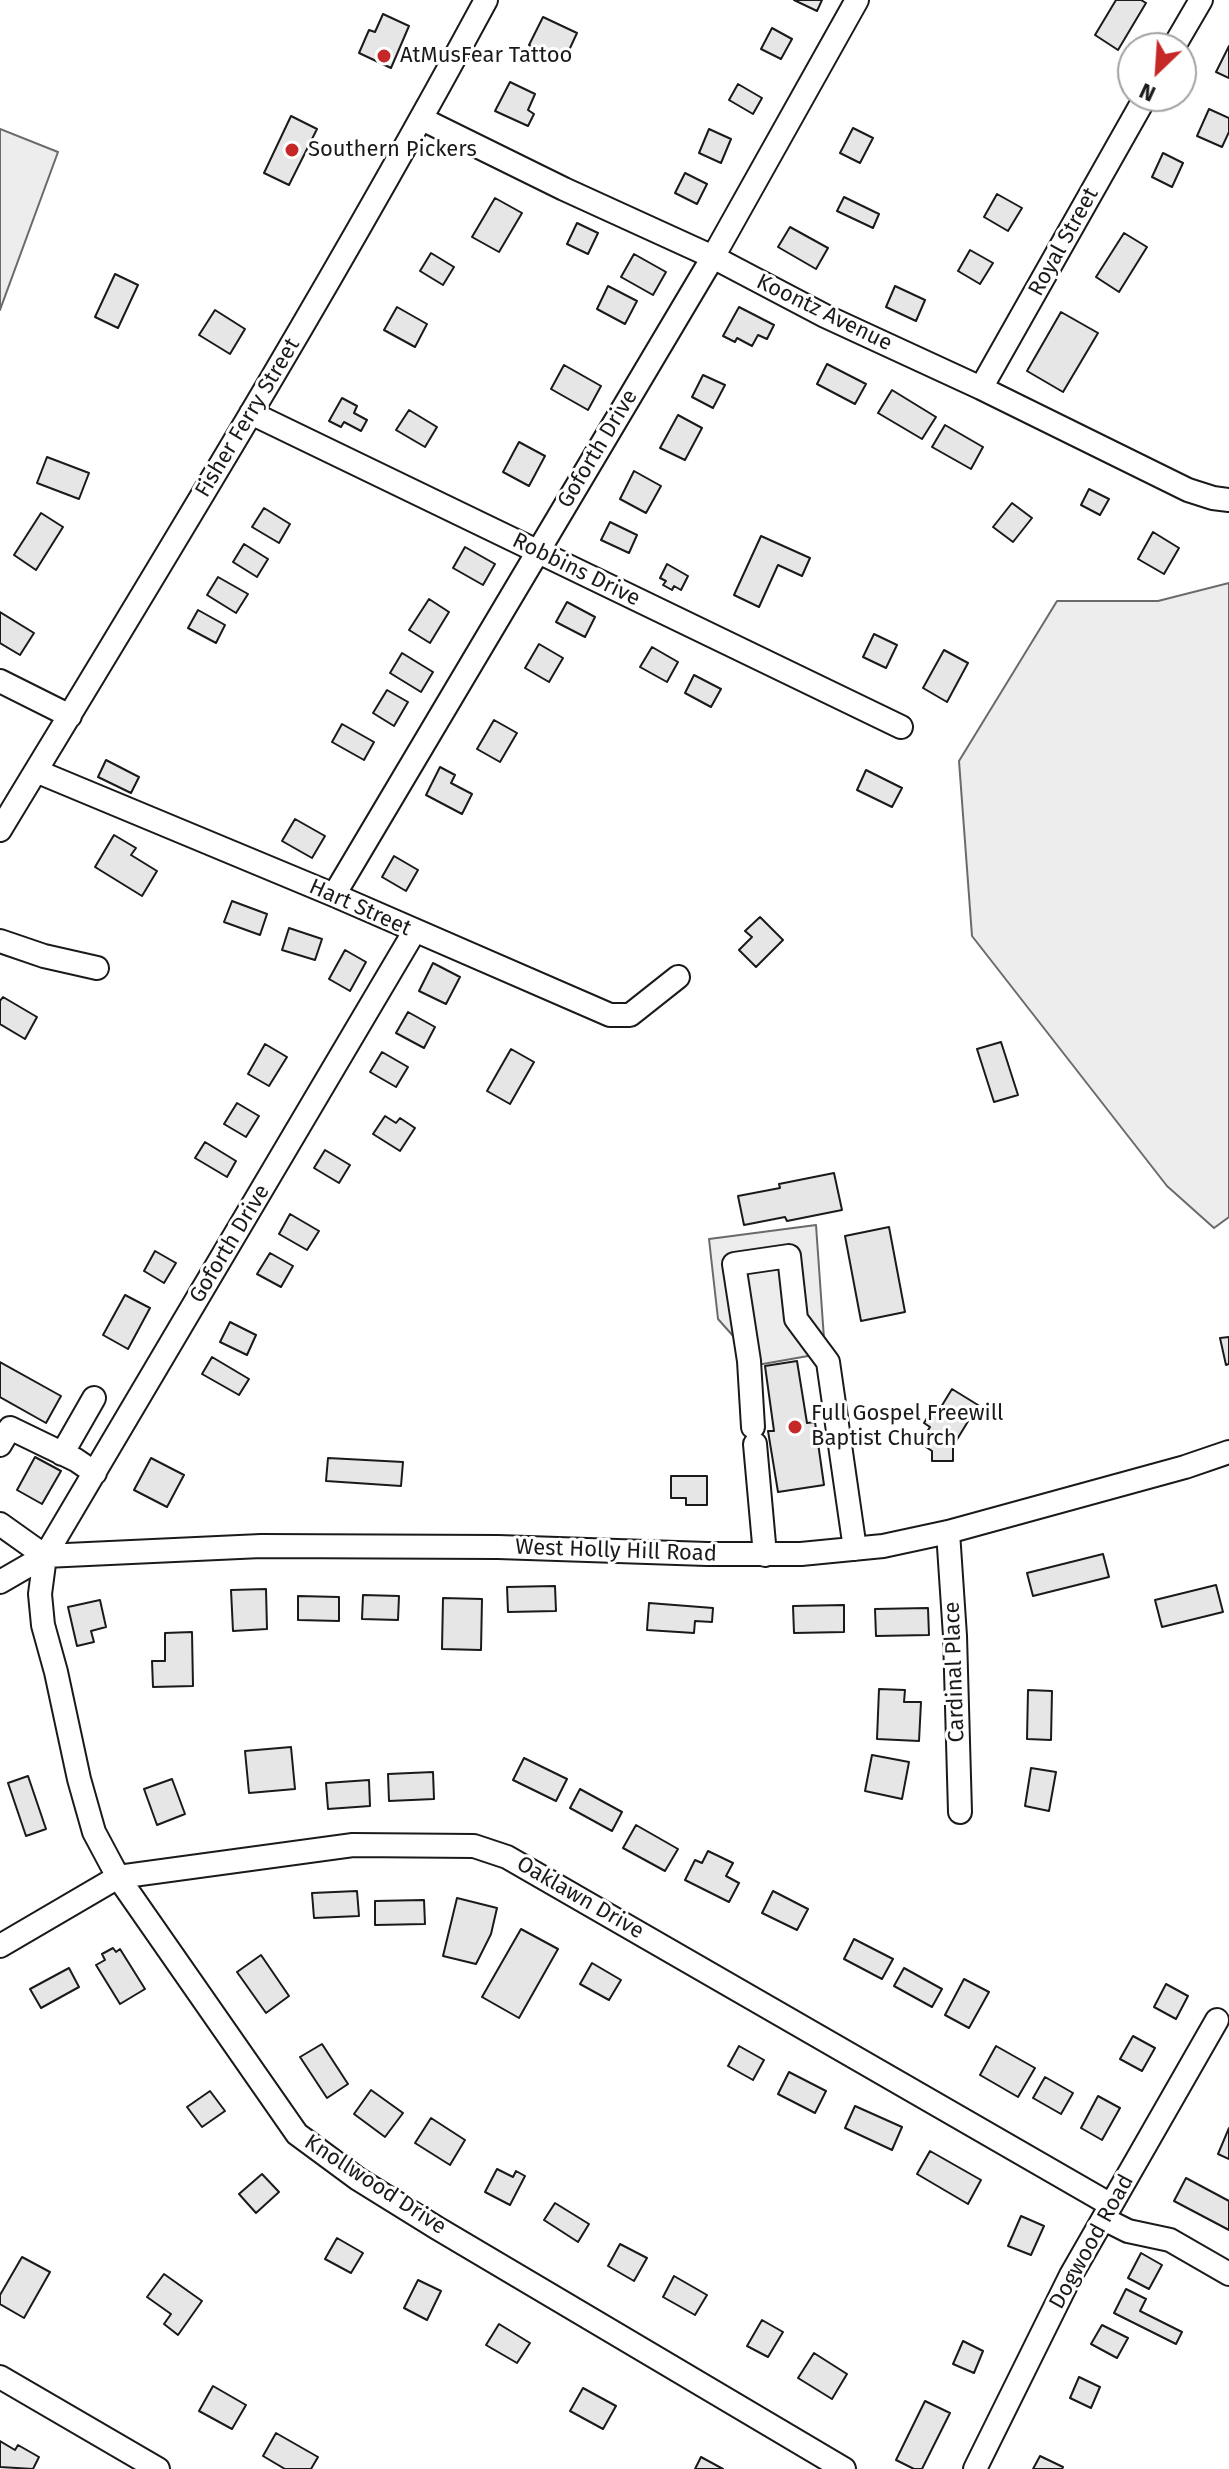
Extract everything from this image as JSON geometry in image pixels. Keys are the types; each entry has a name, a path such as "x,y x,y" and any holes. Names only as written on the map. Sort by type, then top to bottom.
{"street":[{"name":"Fisher Ferry Street","path":"0,830 251,413 422,119 486,0"},
{"name":"Goforth Drive","path":"334,895 713,257 857,0"},
{"path":"1182,32 1201,0"},
{"name":"Royal Street","path":"981,388 1137,112"},
{"name":"Koontz Avenue","path":"422,119 564,189 713,257 825,316 981,388 1188,490 1229,500"},
{"name":"Robbins Drive","path":"251,413 901,727"},
{"path":"0,681 70,716"},
{"name":"Hart Street","path":"36,771 334,895 610,1015 630,1015 678,977"},
{"name":"Goforth Drive","path":"45,1556 414,932"},
{"path":"0,941 44,956 97,968"},
{"path":"765,1555 749,1361 734,1264 789,1256 796,1319 828,1362 855,1549"},
{"path":"62,1454 94,1398"},
{"path":"0,1445 10,1428 95,1473"},
{"name":"West Holly Hill Road","path":"45,1556 261,1546 498,1547 765,1555 855,1549 948,1532 1229,1452"},
{"path":"0,1524 45,1556 0,1582"},
{"name":"Cardinal Place","path":"948,1532 955,1636 960,1812"},
{"name":"Knollwood Drive","path":"45,1556 40,1594 43,1625 94,1832 118,1877 297,2134 398,2204 844,2469"},
{"name":"Oaklawn Drive","path":"0,1946 118,1877 353,1845 474,1846 507,1857 1108,2212 1128,2231 1170,2240 1229,2274"},
{"name":"Dogwood Road","path":"975,2469 1071,2275 1217,2020"},
{"path":"0,2377 158,2469"}],"shaded area":[{"path":"0,129 58,152 0,310"},
{"path":"1229,583 1229,1217 1214,1228 1167,1186 972,936 959,761 1057,601 1158,601"},
{"path":"816,1225 825,1353 746,1367 742,1346 718,1319 709,1239"}],"building":[{"path":"794,0 822,0 817,11"},
{"path":"1116,0 1141,0 1146,3 1129,32 1117,32 1117,49 1095,35"},
{"path":"383,14 409,26 391,68 359,53 369,30 375,32"},
{"path":"543,17 577,33 564,61 529,45"},
{"path":"772,28 792,39 781,59 761,49"},
{"path":"1229,46 1229,78 1216,72"},
{"path":"510,82 535,94 528,110 534,114 528,126 495,111"},
{"path":"738,84 762,98 753,114 729,100"},
{"path":"1209,109 1229,118 1229,132 1222,147 1197,136"},
{"path":"291,116 317,129 289,185 264,173"},
{"path":"853,128 873,138 860,163 840,153"},
{"path":"709,129 731,139 721,163 699,153"},
{"path":"1163,153 1183,163 1172,187 1152,177"},
{"path":"685,173 707,184 697,204 675,193"},
{"path":"997,194 1022,208 1008,231 984,217"},
{"path":"844,197 879,214 873,228 837,211"},
{"path":"495,198 522,213 499,252 472,237"},
{"path":"577,223 598,233 588,254 567,244"},
{"path":"790,227 828,248 816,269 778,247"},
{"path":"1124,233 1147,247 1119,292 1096,277"},
{"path":"970,250 993,263 980,284 958,271"},
{"path":"431,253 454,267 443,285 420,271"},
{"path":"634,254 666,272 653,295 621,277"},
{"path":"115,274 138,285 118,328 95,317"},
{"path":"608,286 637,301 625,324 597,309"},
{"path":"895,286 925,300 916,321 886,307"},
{"path":"397,307 427,324 415,347 384,330"},
{"path":"739,307 774,325 767,339 758,335 752,346 737,338 735,342 723,336"},
{"path":"215,310 245,329 230,354 199,335"},
{"path":"1061,312 1098,333 1063,392 1027,371"},
{"path":"827,364 866,384 855,404 817,384"},
{"path":"564,365 601,386 588,410 551,389"},
{"path":"703,375 725,385 713,408 692,397"},
{"path":"892,390 936,417 922,439 878,413"},
{"path":"342,398 357,406 354,413 367,420 361,431 344,422 341,427 329,421"},
{"path":"409,410 437,427 425,447 396,430"},
{"path":"678,415 702,428 685,460 660,448"},
{"path":"945,425 983,447 971,469 932,447"},
{"path":"519,442 545,456 529,486 503,472"},
{"path":"47,457 89,473 79,499 37,483"},
{"path":"634,471 661,486 646,513 620,499"},
{"path":"1089,489 1109,499 1100,515 1081,505"},
{"path":"1012,503 1032,518 1013,542 993,527"},
{"path":"264,508 290,524 279,543 252,527"},
{"path":"41,513 63,527 36,570 14,555"},
{"path":"610,522 637,535 629,553 601,540"},
{"path":"1153,532 1179,548 1164,574 1138,559"},
{"path":"761,536 810,558 802,576 778,565 759,607 734,595"},
{"path":"244,544 268,559 257,577 233,562"},
{"path":"465,547 495,564 483,585 453,568"},
{"path":"667,564 688,576 681,590 674,586 672,590 663,585 666,581 660,578"},
{"path":"218,577 248,594 236,613 207,595"},
{"path":"429,599 449,612 430,643 409,630"},
{"path":"567,602 595,617 585,637 556,622"},
{"path":"198,610 225,625 216,643 188,628"},
{"path":"0,612 34,633 20,655 0,643"},
{"path":"874,634 897,645 886,668 863,657"},
{"path":"539,644 563,658 549,682 525,668"},
{"path":"652,647 678,662 667,682 640,667"},
{"path":"944,650 968,663 947,702 923,688"},
{"path":"402,653 433,672 421,692 390,673"},
{"path":"694,675 721,689 711,707 685,693"},
{"path":"387,690 408,702 394,726 373,713"},
{"path":"494,720 517,733 500,762 477,749"},
{"path":"342,724 374,742 364,760 332,742"},
{"path":"106,760 139,777 131,793 98,777"},
{"path":"440,767 455,775 451,783 472,794 462,814 426,795"},
{"path":"866,770 902,788 892,807 857,790"},
{"path":"295,819 325,836 312,858 282,841"},
{"path":"114,835 136,848 131,855 157,871 142,896 95,867"},
{"path":"394,856 418,870 406,891 382,877"},
{"path":"232,901 267,914 260,935 224,922"},
{"path":"760,917 783,940 756,967 739,950 752,937 745,931"},
{"path":"289,928 322,939 315,960 282,950"},
{"path":"345,950 366,962 350,991 329,979"},
{"path":"433,963 460,977 446,1004 419,991"},
{"path":"3,997 37,1017 25,1039 0,1024 0,1001"},
{"path":"408,1012 435,1027 424,1048 396,1033"},
{"path":"1001,1042 1018,1095 994,1102 977,1049"},
{"path":"265,1044 287,1057 269,1086 248,1074"},
{"path":"511,1049 534,1062 510,1104 487,1091"},
{"path":"382,1052 408,1067 396,1087 370,1072"},
{"path":"237,1103 259,1116 246,1137 224,1124"},
{"path":"385,1116 396,1123 400,1118 415,1128 400,1151 373,1134"},
{"path":"205,1142 236,1161 227,1177 195,1158"},
{"path":"325,1150 350,1165 339,1183 314,1168"},
{"path":"834,1173 842,1210 787,1221 785,1217 744,1225 738,1196"},
{"path":"290,1214 319,1231 307,1250 279,1234"},
{"path":"889,1227 905,1312 861,1321 845,1236"},
{"path":"155,1251 176,1263 164,1283 144,1271"},
{"path":"270,1253 293,1266 281,1287 257,1274"},
{"path":"125,1295 150,1308 128,1349 103,1335"},
{"path":"230,1322 256,1335 247,1355 220,1342"},
{"path":"1229,1337 1229,1364 1226,1365 1220,1338"},
{"path":"212,1357 249,1379 239,1395 202,1374"},
{"name":"Full Gospel Freewill Baptist Church","path":"797,1361 807,1423 815,1422 824,1485 778,1492 768,1431 774,1431 765,1366"},
{"path":"0,1362 61,1396 46,1423 0,1397"},
{"path":"952,1389 978,1405 953,1446 953,1461 932,1461 932,1451 920,1443 930,1427 924,1423 936,1403 941,1407"},
{"path":"35,1457 61,1471 42,1504 17,1490"},
{"path":"151,1458 184,1475 167,1507 134,1490"},
{"path":"328,1458 403,1462 401,1486 326,1481"},
{"path":"671,1476 707,1476 707,1505 686,1505 686,1498 671,1498"},
{"path":"1103,1554 1109,1577 1033,1596 1027,1573"},
{"path":"1216,1585 1223,1612 1162,1627 1155,1600"},
{"path":"555,1586 556,1611 508,1612 507,1587"},
{"path":"266,1589 267,1629 233,1631 231,1590"},
{"path":"363,1595 399,1596 398,1620 362,1619"},
{"path":"298,1596 339,1597 339,1621 298,1620"},
{"path":"443,1598 482,1599 481,1650 442,1649"},
{"path":"100,1600 106,1627 91,1631 94,1642 77,1646 68,1607"},
{"path":"649,1603 713,1608 712,1622 695,1621 694,1633 647,1630"},
{"path":"844,1605 844,1632 794,1633 793,1606"},
{"path":"928,1608 929,1635 876,1636 875,1609"},
{"path":"192,1632 193,1686 153,1687 152,1661 165,1661 165,1633"},
{"path":"879,1689 905,1690 904,1702 921,1702 919,1741 877,1739"},
{"path":"1028,1690 1052,1691 1051,1740 1027,1739"},
{"path":"291,1747 295,1789 249,1793 245,1751"},
{"path":"872,1755 909,1762 902,1799 865,1791"},
{"path":"524,1758 567,1779 556,1801 513,1780"},
{"path":"1031,1768 1056,1772 1049,1811 1025,1806"},
{"path":"433,1772 434,1799 389,1801 388,1774"},
{"path":"28,1776 46,1829 26,1836 8,1783"},
{"path":"172,1779 185,1814 157,1825 144,1789"},
{"path":"369,1780 370,1806 328,1809 326,1783"},
{"path":"580,1789 622,1812 612,1831 570,1808"},
{"path":"636,1825 678,1849 665,1871 623,1848"},
{"path":"708,1851 733,1863 726,1876 739,1883 729,1902 685,1880 695,1860 702,1863"},
{"path":"357,1891 359,1916 314,1918 312,1893"},
{"path":"773,1891 808,1909 797,1930 762,1913"},
{"path":"457,1898 497,1908 491,1934 476,1964 443,1956"},
{"path":"424,1900 425,1924 375,1925 375,1901"},
{"path":"521,1929 558,1949 519,2018 482,1997"},
{"path":"854,1939 893,1959 882,1979 844,1959"},
{"path":"113,1948 116,1952 120,1949 145,1989 120,2004 96,1965 105,1960 102,1954"},
{"path":"261,1955 289,1996 266,2013 237,1972"},
{"path":"592,1963 621,1980 609,2000 580,1984"},
{"path":"69,1968 79,1987 41,2008 30,1989"},
{"path":"904,1968 942,1989 932,2007 894,1986"},
{"path":"964,1979 989,1992 969,2028 945,2015"},
{"path":"1166,1984 1188,1996 1176,2019 1154,2007"},
{"path":"1133,2036 1155,2048 1142,2071 1120,2059"},
{"path":"322,2044 348,2084 327,2098 300,2057"},
{"path":"739,2046 764,2060 753,2080 728,2066"},
{"path":"996,2046 1035,2068 1018,2097 980,2075"},
{"path":"789,2072 826,2091 815,2113 778,2094"},
{"path":"1045,2077 1073,2093 1061,2114 1033,2098"},
{"path":"371,2090 403,2113 385,2137 354,2114"},
{"path":"210,2091 225,2111 202,2127 187,2107"},
{"path":"1098,2096 1120,2108 1102,2140 1081,2128"},
{"path":"855,2106 902,2127 892,2150 845,2128"},
{"path":"431,2118 465,2140 450,2165 415,2143"},
{"path":"1229,2128 1229,2159 1218,2154"},
{"path":"930,2151 981,2180 968,2204 917,2174"},
{"path":"497,2169 513,2177 516,2171 525,2176 510,2205 485,2192"},
{"path":"262,2174 279,2192 256,2213 239,2194"},
{"path":"1186,2178 1229,2201 1229,2230 1174,2201"},
{"path":"555,2203 589,2224 578,2242 544,2220"},
{"path":"1021,2216 1044,2226 1031,2255 1008,2246"},
{"path":"337,2238 363,2253 351,2273 325,2259"},
{"path":"620,2244 647,2258 634,2281 608,2266"},
{"path":"1141,2253 1162,2265 1149,2289 1128,2278"},
{"path":"22,2257 50,2272 24,2318 0,2304 0,2295"},
{"path":"164,2274 202,2301 178,2335 164,2324 171,2314 147,2297"},
{"path":"674,2276 707,2295 695,2315 663,2297"},
{"path":"418,2280 441,2291 427,2320 404,2308"},
{"path":"1126,2289 1146,2299 1140,2311 1182,2332 1176,2344 1114,2313"},
{"path":"762,2320 783,2332 768,2357 747,2346"},
{"path":"499,2324 530,2343 517,2363 486,2345"},
{"path":"1102,2325 1128,2338 1117,2358 1091,2344"},
{"path":"963,2341 983,2351 974,2373 953,2364"},
{"path":"814,2353 847,2374 832,2399 798,2378"},
{"path":"1079,2377 1100,2387 1091,2408 1070,2398"},
{"path":"213,2386 246,2405 232,2429 199,2411"},
{"path":"583,2388 616,2406 603,2429 570,2411"},
{"path":"925,2401 950,2413 922,2469 914,2469 896,2460"},
{"path":"276,2433 318,2457 311,2469 285,2469 263,2456"},
{"path":"0,2441 15,2450 18,2445 39,2457 33,2469 0,2467"},
{"path":"1040,2456 1063,2467 1062,2469 1033,2469"},
{"path":"701,2457 723,2469 695,2469"}],"place":[{"name":"AtMusFear Tattoo","path":"384,56"},
{"name":"Southern Pickers","path":"292,150"},
{"name":"Full Gospel Freewill Baptist Church","path":"795,1427"}]}
